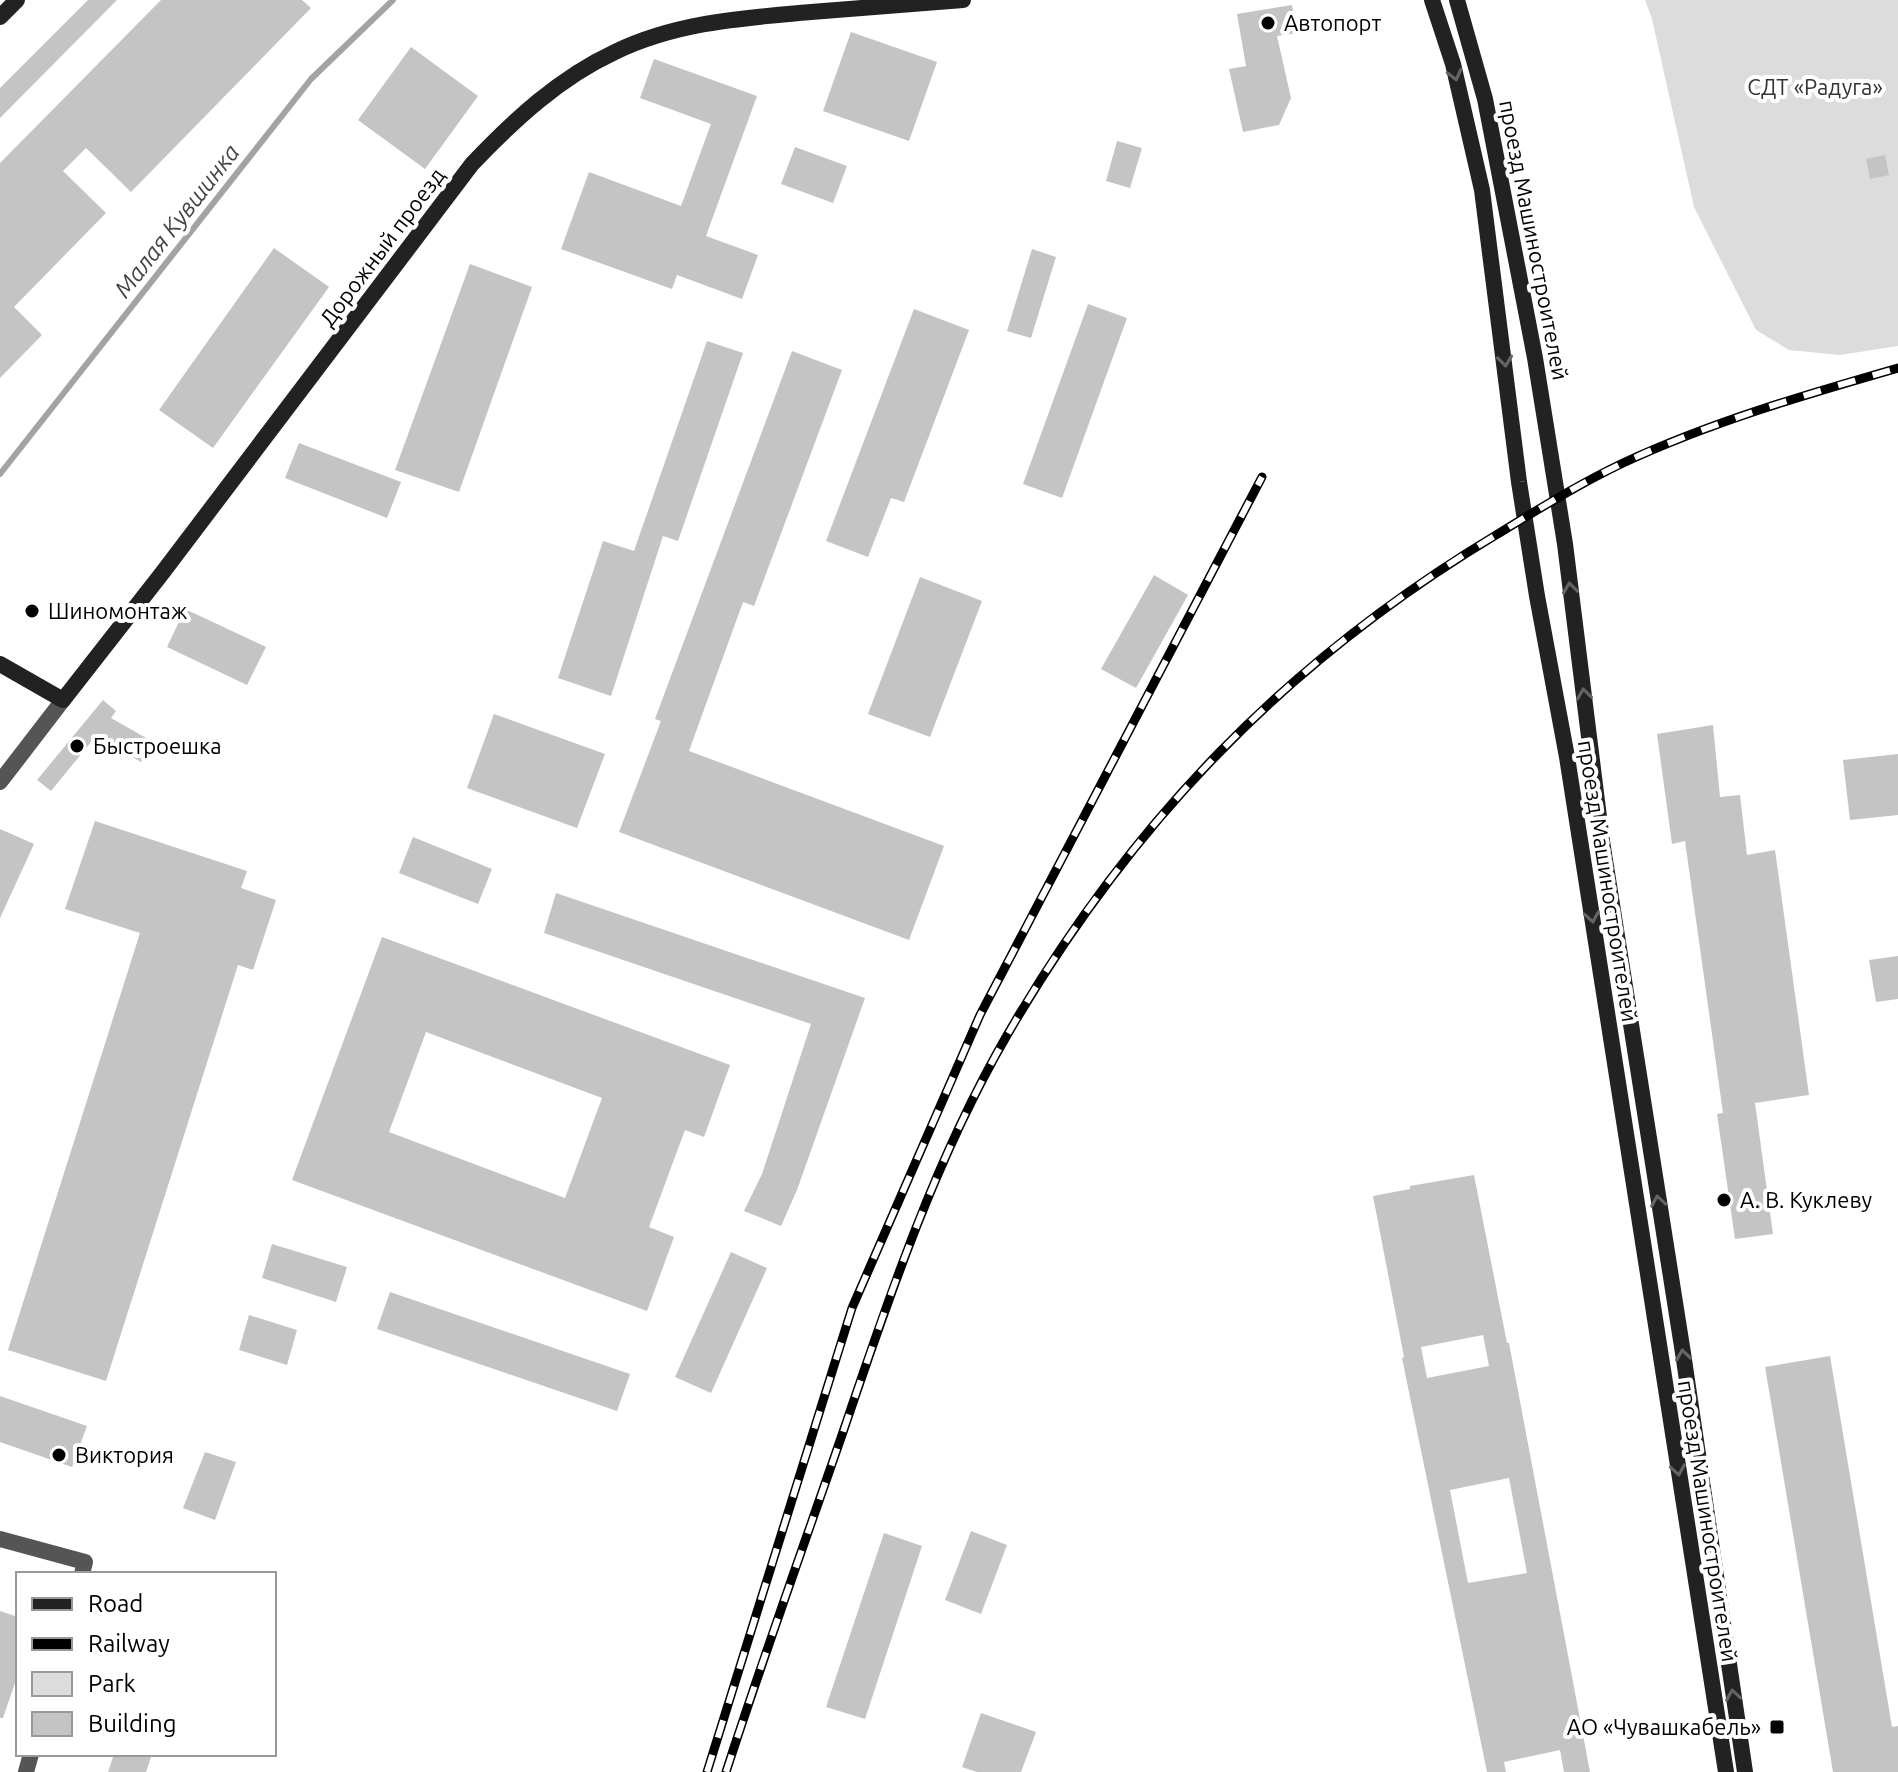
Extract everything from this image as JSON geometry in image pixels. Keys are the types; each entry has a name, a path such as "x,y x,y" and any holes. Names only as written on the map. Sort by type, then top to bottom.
{"main road":[{"path":"0,17 17,0"},
{"name":"Дорожный проезд","path":"63,700 472,164 512,122 558,85 614,52 682,28 725,19 963,0"},
{"name":"проезд Машиностроителей","path":"1432,0 1453,64 1482,190 1519,482 1567,757 1726,1772"},
{"name":"проезд Машиностроителей","path":"1457,0 1488,113 1535,358 1565,544 1602,841 1745,1772"},
{"path":"0,664 63,700"},
{"path":"1611,1043 1633,1040"},
{"path":"1649,1283 1671,1278"}],"street":[{"name":"Дорожный проезд","path":"0,782 63,700"},
{"path":"0,1539 85,1562 82,1572"}],"green space":[{"name":"СДТ «Радуга»","path":"1645,0 1898,0 1898,346 1840,355 1789,350 1756,330 1694,207 1652,19"}],"building":[{"path":"88,0 117,0 0,118 0,88"},
{"path":"161,0 302,0 311,8 131,192 86,148 63,171 106,213 14,307 42,335 0,378 0,163"},
{"path":"1292,5 1297,33 1277,36 1291,98 1279,125 1243,132 1229,69 1246,66 1237,14"},
{"path":"851,32 937,62 909,141 823,111"},
{"path":"411,47 478,96 425,169 358,120"},
{"path":"654,59 757,96 706,236 758,255 742,299 677,275 672,289 561,249 589,172 681,206 711,124 640,98"},
{"path":"1117,141 1142,148 1130,188 1106,181"},
{"path":"795,147 847,166 833,203 781,184"},
{"path":"1885,155 1889,175 1870,179 1866,159"},
{"path":"274,248 329,287 213,448 159,410"},
{"path":"1032,249 1056,257 1031,338 1007,331"},
{"path":"470,264 532,287 459,492 395,470"},
{"path":"1088,304 1127,318 1062,498 1023,484"},
{"path":"914,309 969,330 904,502 891,498 868,557 826,541"},
{"path":"707,341 743,353 678,541 663,536 611,696 558,678 603,541 634,551"},
{"path":"792,351 842,370 754,606 743,602 689,751 944,846 909,940 619,832 661,721 655,719"},
{"path":"299,443 401,482 387,518 285,478"},
{"path":"1154,575 1188,595 1136,688 1101,669"},
{"path":"920,577 982,601 930,737 868,714"},
{"path":"185,609 266,647 247,685 167,647"},
{"name":"Быстроешка","path":"103,700 116,711 111,718 153,742 141,762 96,736 51,791 37,780"},
{"path":"494,714 605,754 577,828 467,788"},
{"path":"1713,725 1720,797 1740,795 1747,855 1775,850 1809,1095 1755,1103 1773,1234 1735,1239 1717,1114 1723,1113 1685,841 1672,844 1657,734"},
{"path":"1898,754 1898,815 1850,820 1843,760"},
{"path":"95,821 247,871 241,888 276,900 253,970 238,965 106,1381 8,1350 140,933 65,909"},
{"path":"0,829 34,844 0,918"},
{"path":"413,837 492,869 478,904 399,873"},
{"path":"556,893 865,998 797,1190 781,1226 744,1211 762,1174 811,1024 544,933"},
{"path":"382,937 730,1065 704,1137 685,1130 649,1227 674,1237 647,1311 292,1180","holes":["426,1032 602,1098 565,1198 389,1132"]},
{"path":"1898,956 1898,999 1876,1002 1869,960"},
{"path":"1474,1175 1590,1772 1564,1772 1560,1750 1504,1762 1506,1772 1487,1772 1402,1358 1373,1196 1410,1189 1410,1186","holes":["1483,1335 1489,1366 1427,1378 1421,1347","1509,1478 1527,1573 1468,1583 1450,1490"]},
{"path":"272,1244 347,1267 336,1302 262,1278"},
{"path":"731,1252 767,1268 711,1393 675,1377"},
{"path":"390,1292 630,1374 617,1411 377,1329"},
{"path":"249,1315 297,1330 287,1365 239,1350"},
{"path":"1830,1356 1892,1727 1898,1726 1898,1772 1833,1772 1765,1367"},
{"path":"0,1396 87,1426 72,1467 0,1442"},
{"path":"205,1452 236,1462 215,1520 183,1508"},
{"path":"971,1531 1007,1545 981,1614 945,1600"},
{"path":"884,1533 922,1546 865,1719 826,1707"},
{"path":"0,1611 16,1616 16,1680 3,1718 0,1718"},
{"path":"981,1713 1036,1732 1021,1772 977,1772 962,1767"},
{"path":"113,1756 151,1756 146,1772 108,1772"}],"waterway":[{"name":"Малая Кувшинка","path":"0,474 311,79 393,0"}],"railway":[{"path":"726,1772 896,1280 935,1180 980,1084 1054,959 1159,818 1218,754 1281,693 1348,637 1419,584 1511,526 1590,480 1656,448 1758,410 1898,368"},
{"path":"707,1772 852,1308 980,1015 1262,477"}],"place":[{"name":"Автопорт","path":"1268,23"},
{"name":"Шиномонтаж","path":"32,611"},
{"name":"Быстроешка","path":"77,746"},
{"name":"А. В. Куклеву","path":"1724,1200"},
{"name":"Виктория","path":"59,1455"},
{"name":"АО «Чувашкабель»","path":"1777,1727"}]}
